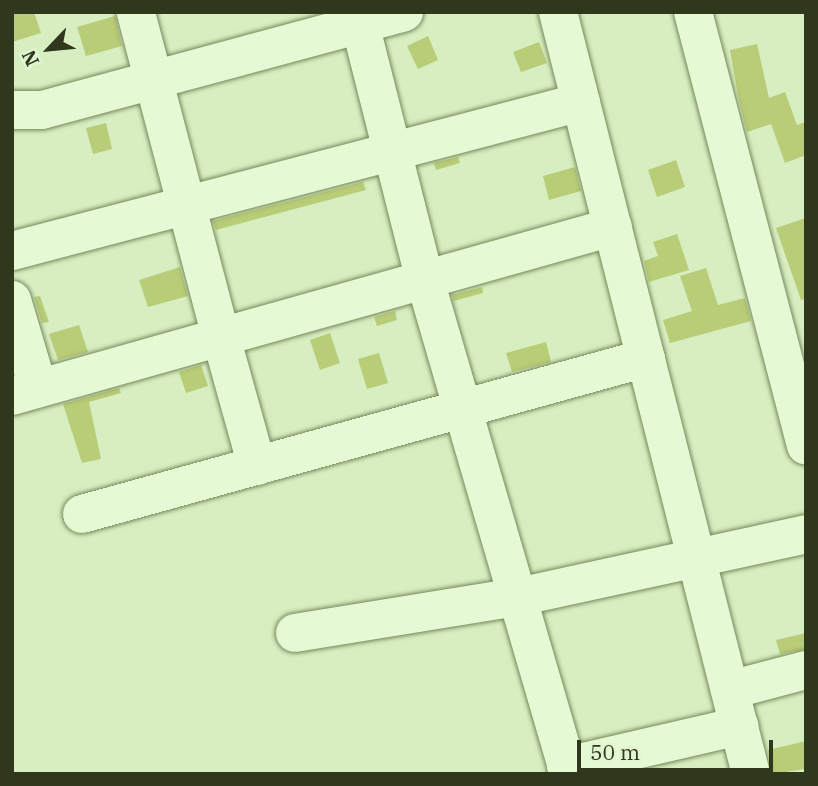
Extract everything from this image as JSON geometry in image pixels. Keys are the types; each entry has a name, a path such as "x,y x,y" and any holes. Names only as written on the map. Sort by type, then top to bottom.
{"street":[{"path":"136,12 257,466"},
{"path":"12,110 42,110 155,80 359,19 404,12"},
{"path":"558,12 751,774"},
{"path":"694,12 806,446"},
{"path":"359,19 425,280 567,770 739,726"},
{"path":"12,251 581,102"},
{"path":"12,300 25,392 613,227"},
{"path":"82,514 464,411 646,358"},
{"path":"295,633 517,597 697,560 806,534"},
{"path":"730,690 806,670"}],"building":[{"path":"12,12 34,12 41,33 12,42"},
{"path":"115,16 122,46 86,56 77,27"},
{"path":"428,36 438,60 418,69 407,46"},
{"path":"539,42 547,63 521,72 513,52"},
{"path":"757,44 769,98 785,92 797,125 806,122 806,155 785,163 771,124 747,132 739,101 730,50"},
{"path":"106,123 112,149 93,154 86,128"},
{"path":"458,157 460,163 436,170 434,163"},
{"path":"676,160 685,187 657,197 648,170"},
{"path":"575,167 581,191 549,200 543,176"},
{"path":"363,182 366,190 216,230 213,221"},
{"path":"806,218 806,299 801,300 776,228"},
{"path":"677,234 689,270 649,282 644,261 658,256 653,242"},
{"path":"180,267 188,296 148,307 139,280"},
{"path":"706,268 718,305 745,298 751,321 670,343 663,320 692,311 680,276"},
{"path":"482,287 483,293 454,301 452,295"},
{"path":"40,296 49,322 42,323 34,297"},
{"path":"395,311 397,320 377,326 374,317"},
{"path":"79,325 88,352 58,360 49,334"},
{"path":"330,333 340,363 320,370 310,340"},
{"path":"546,342 551,362 512,372 506,353"},
{"path":"379,353 388,383 367,389 358,359"},
{"path":"201,365 208,386 186,393 179,372"},
{"path":"119,388 121,393 89,402 101,459 82,463 63,404"},
{"path":"806,633 806,649 780,654 776,640"},
{"path":"806,741 806,769 772,774 768,750"}]}
